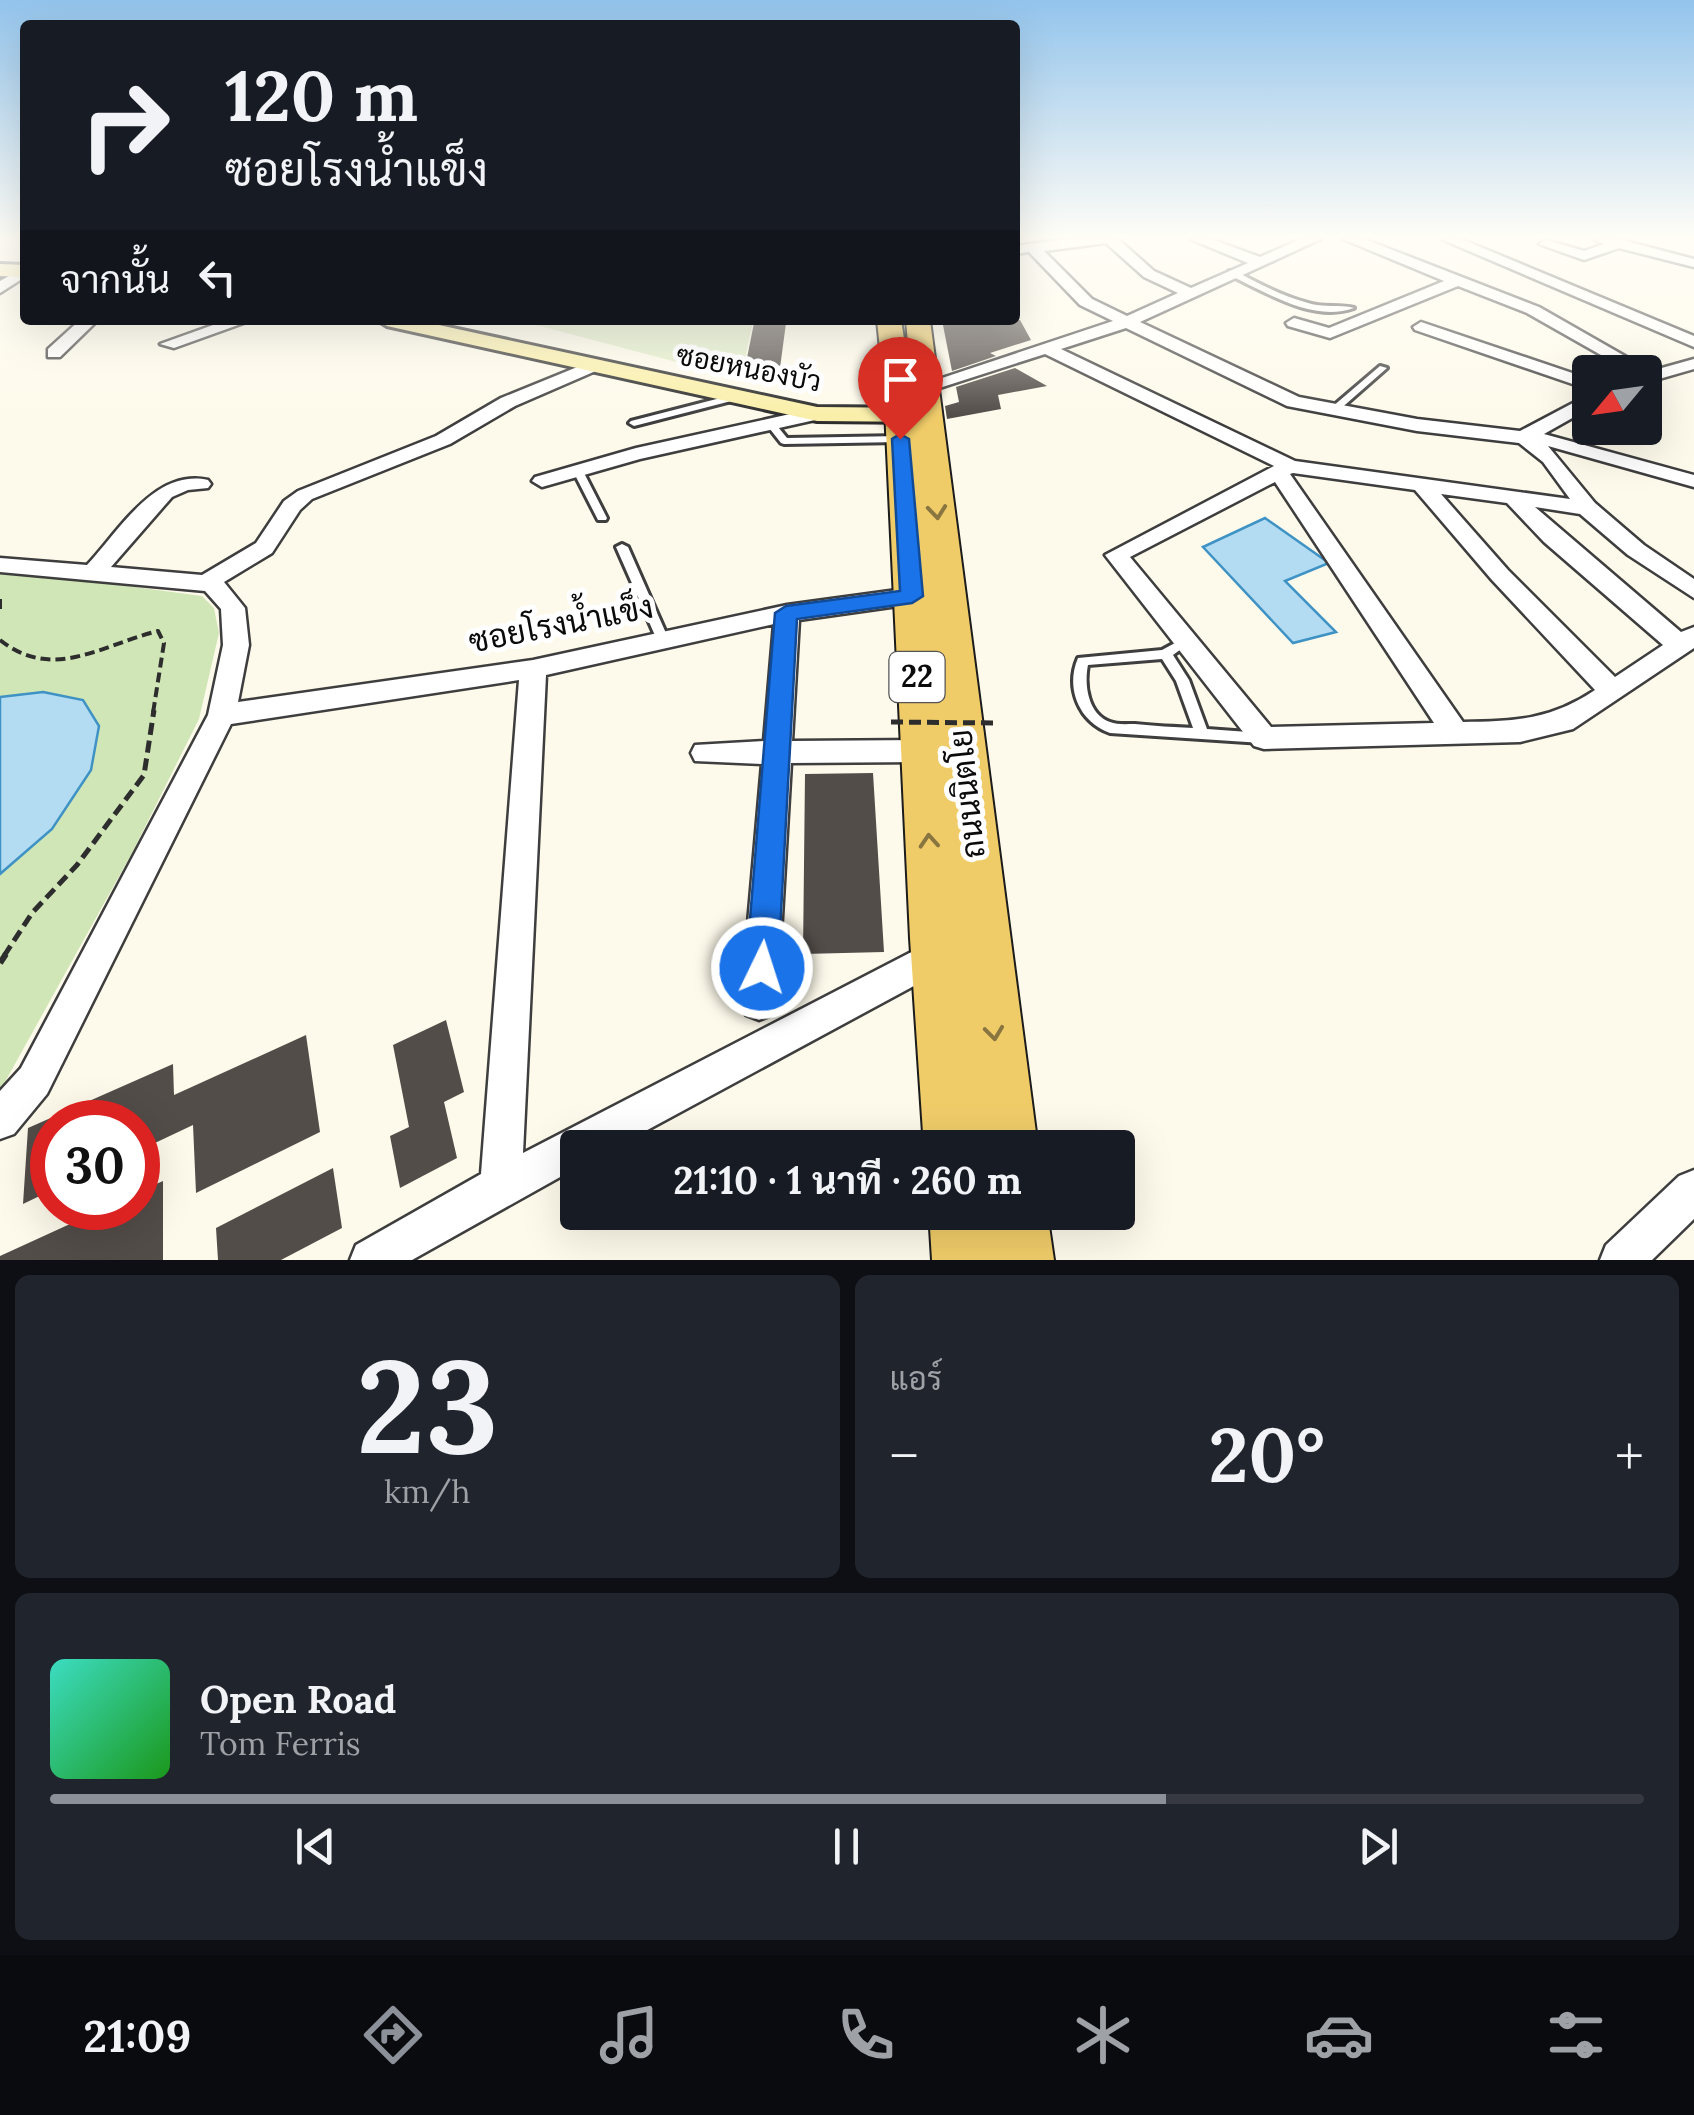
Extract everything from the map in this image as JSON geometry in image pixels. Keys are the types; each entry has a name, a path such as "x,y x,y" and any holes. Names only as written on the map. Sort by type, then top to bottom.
{"main road":[{"name":"ถนนนิตโย","path":"891,325 910,409 951,943 954,1130"},
{"name":"ถนนนิตโย","path":"918,325 910,409 912,596 922,751 951,943 1003,1130"},
{"path":"962,1230 964,1260"},
{"path":"1018,1230 1022,1260"}],"street":[{"path":"1082,298 1124,323 1294,402 1417,425 1524,437 1694,481"},
{"path":"910,409 1048,349 1124,323 1176,298"},
{"path":"1294,324 1330,332 1414,298"},
{"path":"1502,298 1533,310 1611,355"},
{"path":"1587,298 1694,342"},
{"path":"54,354 85,325"},
{"path":"168,344 228,325"},
{"name":"ซอยหนองบัว","path":"409,325 817,414 910,409"},
{"path":"1421,327 1572,378"},
{"path":"1048,349 1284,470 1587,508"},
{"path":"1662,371 1694,364"},
{"path":"204,582 264,548 292,506 305,495 444,440 508,402 592,366"},
{"path":"1524,437 1572,410"},
{"path":"542,481 636,454 817,414"},
{"path":"1524,437 1550,458 1587,508 1636,550 1694,590"},
{"path":"1284,470 1116,555 1176,648 1264,738 1520,731 1573,719 1688,641 1552,537 1514,498"},
{"path":"1284,470 1456,733"},
{"path":"94,571 165,493 184,484 201,484"},
{"path":"1422,485 1500,575 1612,691"},
{"path":"0,565 212,584 233,608 236,644 222,715 34,1081 0,1120"},
{"name":"ซอยโรงน้ำแข็ง","path":"222,715 533,669 786,613 912,596"},
{"path":"759,1003 786,613"},
{"path":"501,1186 533,669"},
{"path":"705,753 922,751"},
{"path":"371,1260 951,943"},
{"path":"1622,1260 1694,1190"}],"lane":[{"path":"1290,298 1331,311 1350,308"},
{"path":"1335,409 1384,368"},
{"path":"634,423 736,397"},
{"path":"771,424 784,441 910,409"},
{"path":"579,473 602,518"},
{"path":"622,547 664,640"},
{"path":"1201,732 1182,680 1176,648 1083,661 1079,667 1084,706 1097,724 1264,738"}],"path":[{"path":"0,599 0,613"},
{"path":"0,640 29,660 92,656 132,636 158,631 164,643 144,774 77,865 32,913 0,963"},
{"path":"891,722 995,723"}],"green space":[{"path":"536,325 752,325 741,379"},
{"path":"0,569 202,596 214,608 219,633 199,719 133,851 0,1091"}],"water":[{"path":"1265,518 1329,563 1285,581 1336,632 1293,643 1203,547"},
{"path":"43,692 83,700 99,726 91,770 52,829 0,874 0,697"}],"building":[{"path":"1020,320 1031,340 952,371 943,325 1020,325"},
{"path":"754,325 786,325 780,368 745,368"},
{"path":"1015,368 1047,386 998,395 1001,409 947,419 945,406 959,402 956,387"},
{"path":"873,773 884,952 803,954 805,774"},
{"path":"446,1020 464,1092 444,1102 457,1158 400,1188 390,1136 409,1127 393,1045"},
{"path":"306,1035 320,1132 196,1193 193,1125 160,1141 160,1100 91,1100 173,1064 174,1095"},
{"path":"28,1128 30,1201 23,1204"},
{"path":"333,1168 342,1228 281,1260 218,1260 216,1228"},
{"path":"163,1181 163,1260 0,1260 0,1256 57,1230 160,1230"}],"route":[{"path":"762,968 786,613 912,596 900,439"}]}
